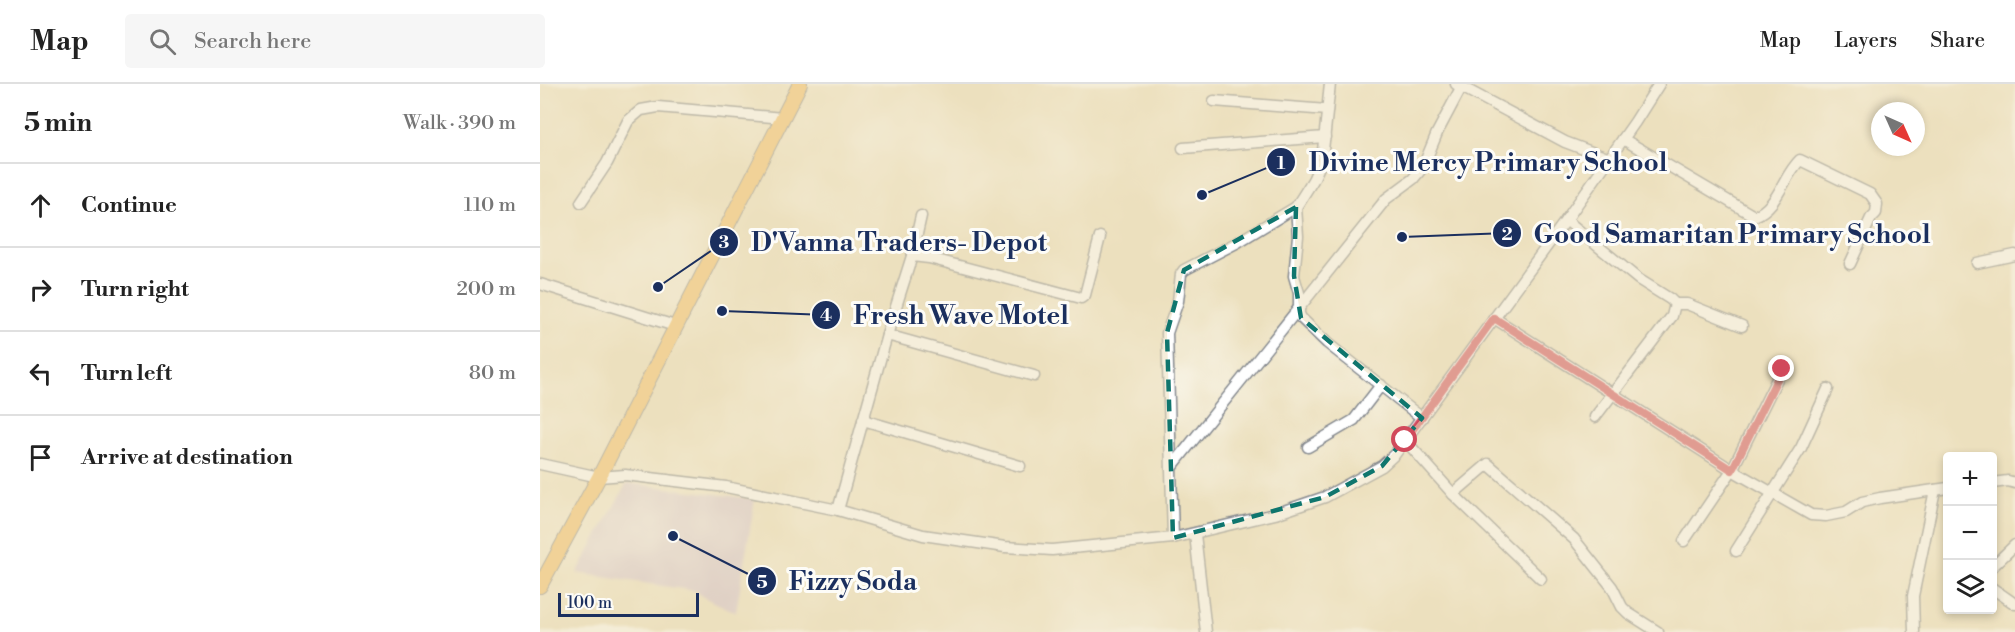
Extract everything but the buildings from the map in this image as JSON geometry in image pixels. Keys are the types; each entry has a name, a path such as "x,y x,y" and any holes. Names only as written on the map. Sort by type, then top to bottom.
{"main road":[{"path":"540,586 599,477 800,84"}],"street":[{"path":"1173,538 1167,333 1178,302 1181,274 1184,270 1238,242 1296,207 1313,180 1322,160 1330,84"},
{"path":"540,464 599,477 625,475 696,483 838,510 922,535 1005,547 1052,550 1173,538 1275,514 1325,497 1382,466 1395,454 1610,159 1659,84"},
{"path":"1171,468 1386,200 1413,179 1423,167 1460,85 1565,142 1610,159"},
{"path":"1214,101 1327,110"},
{"path":"581,202 607,163 628,121 641,110 658,107 783,118"},
{"path":"1183,148 1325,137"},
{"path":"1623,139 1754,216 1763,213 1784,185 1792,168 1800,160 1870,194 1877,204 1876,213 1871,218 1850,264"},
{"path":"1296,207 1298,236 1294,276 1299,293 1299,314 1304,323 1422,418"},
{"path":"838,510 887,335 912,256 921,216"},
{"path":"1566,220 1632,275 1675,304 1687,304 1742,326"},
{"path":"912,256 928,258 1081,298 1085,295 1100,237"},
{"path":"1977,263 2015,255"},
{"path":"540,284 675,326"},
{"path":"1594,417 1672,316 1675,304"},
{"path":"1494,318 1732,470 1811,515 1826,516 1846,512 1862,502 1943,488"},
{"path":"887,335 1034,376"},
{"path":"1684,541 1732,470 1782,369"},
{"path":"1308,447 1354,420 1381,386"},
{"path":"1736,551 1801,448 1828,389"},
{"path":"863,420 1020,466"},
{"path":"1405,440 1453,494 1541,579"},
{"path":"1453,494 1488,464 1574,540 1612,587 1622,607 1628,613 1658,632"},
{"path":"1997,482 2015,483"},
{"path":"1914,632 1913,596 1935,489"},
{"path":"1196,534 1206,632"},
{"path":"1997,562 2015,545"},
{"path":"1997,591 2015,604"}],"highlighted area":[{"path":"1296,207 1294,276 1301,318 1422,418 1382,466 1325,497 1173,538 1167,333 1184,270"}],"shaded area":[{"path":"627,483 755,499 736,612 703,597 696,591 577,573"}],"place":[{"name":"Divine Mercy Primary School","path":"1202,195"},
{"name":"Good Samaritan Primary School","path":"1402,237"},
{"name":"D'Vanna Traders- Depot","path":"658,287"},
{"name":"Fresh Wave Motel","path":"722,311"},
{"name":"Fizzy Soda","path":"673,536"}],"route":[{"path":"1405,440 1494,318 1732,470 1782,369"}]}
